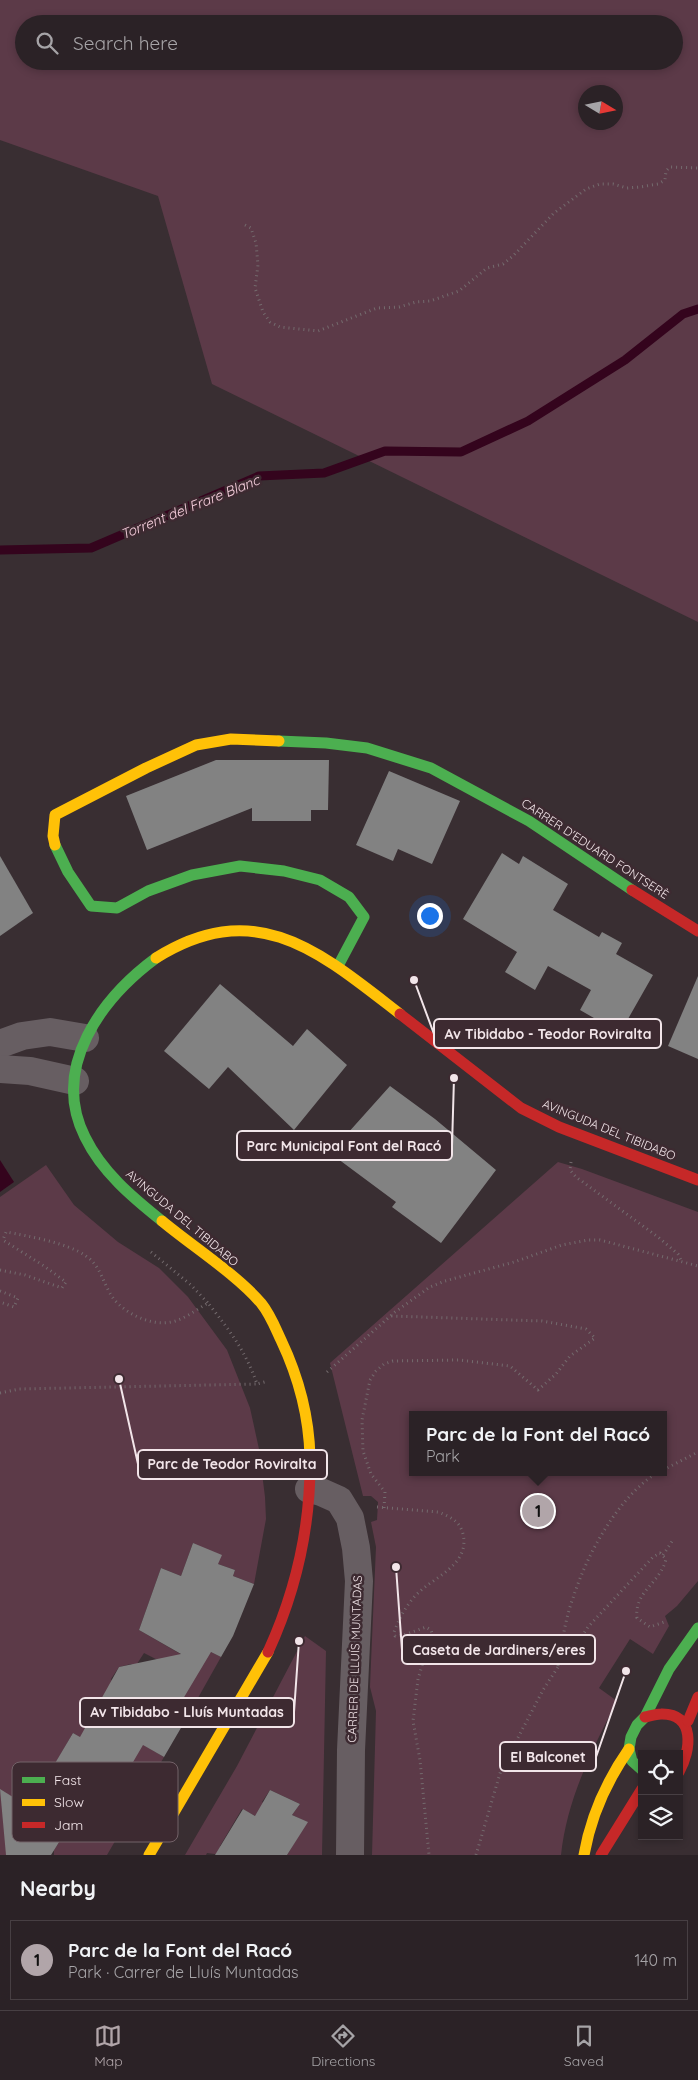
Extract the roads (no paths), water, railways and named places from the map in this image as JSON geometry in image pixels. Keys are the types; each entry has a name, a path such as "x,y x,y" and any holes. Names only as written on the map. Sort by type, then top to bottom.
{"street":[{"name":"CARRER D'EDUARD FONTSERÈ","path":"338,966 364,917 349,897 320,880 284,871 240,866 192,875 148,891 117,908 91,906 77,889 63,864 53,837 56,816 146,768 196,745 230,739 326,743 367,748 431,768 529,821 657,906 698,930"},
{"name":"AVINGUDA DEL TIBIDABO","path":"178,1806 263,1664 277,1634 294,1582 302,1544 308,1489 306,1413 290,1358 268,1312 249,1290 131,1196 114,1179 87,1142 76,1106 75,1081 85,1038 103,1009 127,982 157,958 187,943 216,934 241,930 279,937 320,954 338,966 485,1082 528,1112 559,1127 698,1180"},
{"path":"0,1044 22,1036 50,1032 85,1038"},
{"path":"0,1069 30,1071 75,1081"},
{"name":"CARRER DE LLUÍS MUNTADAS","path":"308,1489 321,1492 339,1500 350,1518 356,1548 358,1581 351,1750 350,1855"},
{"path":"638,1766 632,1761 629,1749 631,1737 637,1725 645,1717 669,1668 698,1628"},
{"path":"688,1720 698,1697"},
{"path":"645,1717 666,1712 677,1714 688,1720 694,1731 696,1740 695,1751 692,1761 683,1769"},
{"path":"584,1855 587,1830 596,1802 609,1778 629,1749"},
{"path":"601,1855 638,1795"},
{"name":"AVINGUDA DEL TIBIDABO","path":"149,1855 157,1842"}],"waterway":[{"name":"Torrent del Frare Blanc","path":"0,550 91,548 259,476 324,473 385,451 461,452 528,421 625,360 683,314 698,309"}],"place":[{"name":"Av Tibidabo - Teodor Roviralta","path":"414,980"},
{"name":"Parc Municipal Font del Racó","path":"454,1078"},
{"name":"Parc de Teodor Roviralta","path":"119,1379"},
{"name":"Parc de la Font del Racó","path":"538,1511"},
{"name":"Caseta de Jardiners/eres","path":"396,1567"},
{"name":"Av Tibidabo - Lluís Muntadas","path":"299,1641"},
{"name":"El Balconet","path":"626,1671"}]}
